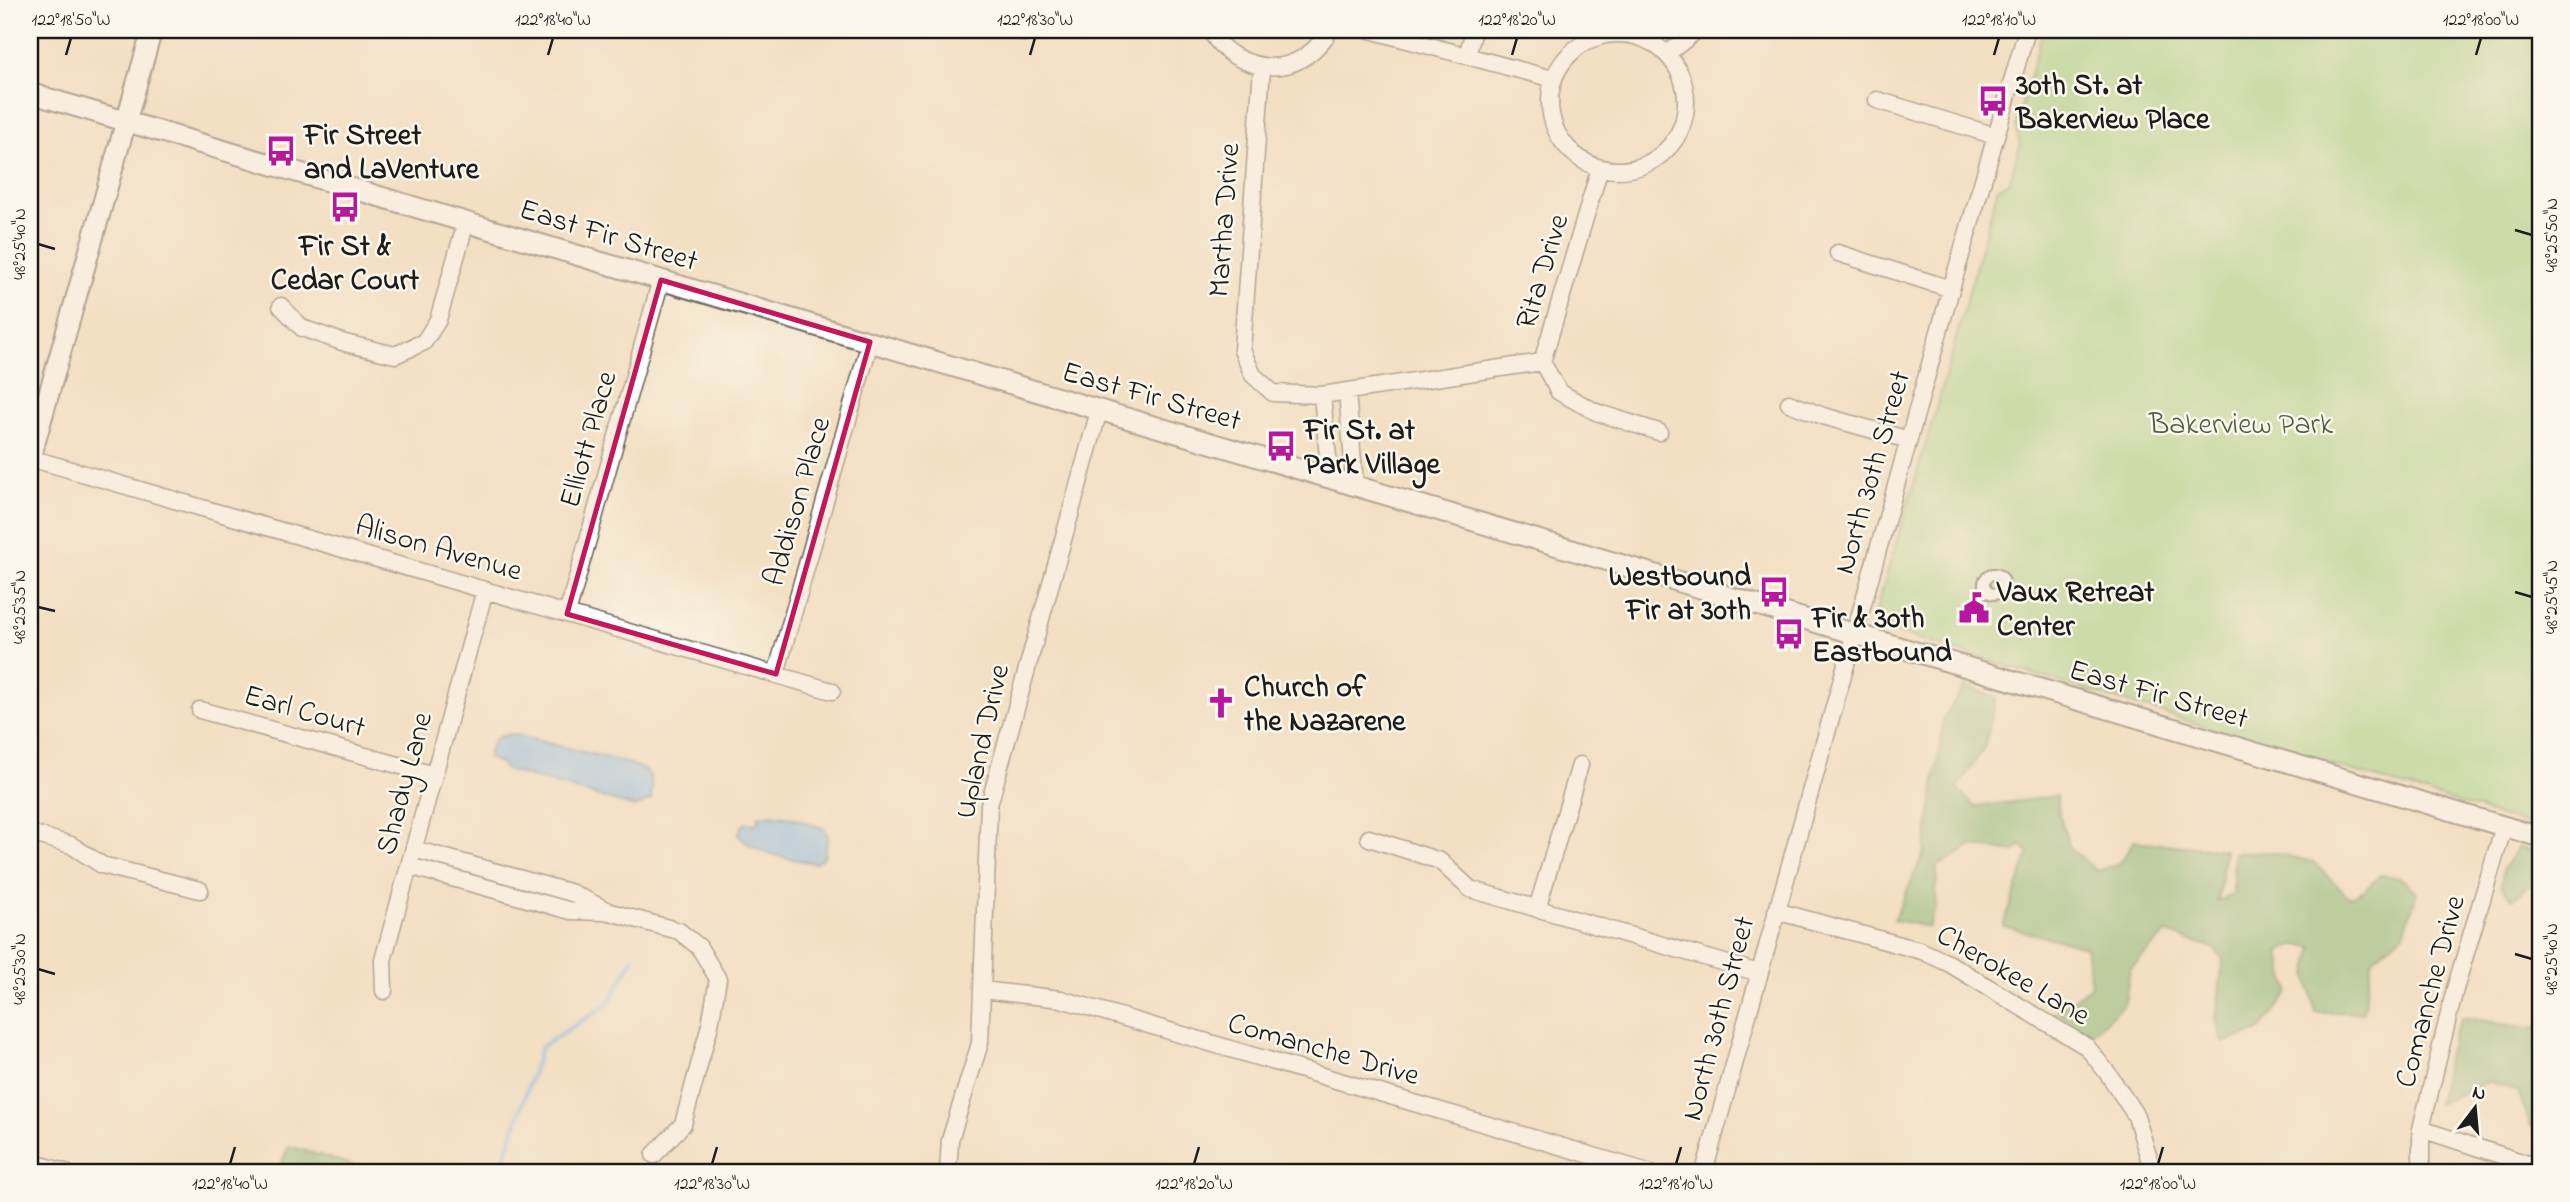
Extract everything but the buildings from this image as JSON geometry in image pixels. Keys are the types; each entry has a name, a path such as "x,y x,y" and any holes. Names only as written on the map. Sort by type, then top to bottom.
{"street":[{"path":"30,459 152,30"},
{"path":"1211,30 1214,37 1235,57 1262,66 1293,63 1320,47 1330,30"},
{"path":"1370,30 1553,79"},
{"path":"1467,56 1474,30"},
{"path":"1667,54 1697,30"},
{"name":"North 30th Street","path":"1704,1172 1951,289 2027,30"},
{"path":"1626,34 1648,41 1667,54 1679,72 1686,93 1685,115 1677,136 1663,153 1644,164 1622,170 1600,168 1568,149 1557,134 1549,97 1553,79 1564,59 1581,44 1603,35 1626,34"},
{"name":"Martha Drive","path":"1253,375 1242,349 1262,66"},
{"name":"East Fir Street","path":"30,93 2540,837"},
{"path":"1877,100 1996,136"},
{"name":"Rita Drive","path":"1253,375 1273,393 1322,396 1542,362 1600,168"},
{"path":"281,306 302,328 345,343 396,355 424,342 438,320 467,222"},
{"path":"1838,253 1951,289"},
{"name":"Elliott Place","path":"567,614 661,281"},
{"name":"Addison Place","path":"776,674 870,342"},
{"path":"1542,362 1559,392 1596,412 1659,432"},
{"path":"1347,392 1355,485"},
{"path":"1322,396 1329,478"},
{"path":"1789,403 1823,416 1909,440"},
{"name":"Upland Drive","path":"948,1172 950,1140 980,1043 989,806 1099,411"},
{"name":"Alison Avenue","path":"30,459 832,691"},
{"name":"Shady Lane","path":"384,991 383,960 485,590"},
{"name":"Earl Court","path":"200,710 434,775"},
{"path":"1537,909 1580,765"},
{"name":"Comanche Drive","path":"2421,1172 2421,1129 2455,989 2504,826"},
{"path":"30,833 71,845 102,865 200,890"},
{"path":"1369,838 1440,861 1469,889 1759,973"},
{"path":"414,849 572,893 610,912 679,931 699,947 719,979 710,1025 683,1125 654,1155"},
{"path":"409,866 571,911 610,912"},
{"name":"Cherokee Lane","path":"1776,911 1922,951 1950,964 2087,1047 2136,1116 2153,1172"},
{"name":"Comanche Drive","path":"982,990 1061,999 1648,1172"},
{"path":"2421,1129 2540,1168"},
{"path":"30,1161 65,1172"}],"highlighted area":[{"path":"661,280 870,342 776,674 567,614"}],"green space":[{"name":"Bakerview Park","path":"2043,30 2540,30 2540,828 1882,628 1875,614 1998,187 2009,183 2020,146 2016,126"},
{"path":"1965,686 1996,698 1985,746 1957,789 1976,807 2057,796 2059,814 2070,848 2097,871 2119,864 2134,841 2225,850 2218,901 2233,895 2234,853 2271,852 2313,862 2350,898 2366,889 2380,875 2401,878 2417,893 2404,933 2373,958 2363,1012 2316,1013 2307,976 2313,947 2297,945 2279,951 2289,992 2259,1031 2223,1043 2216,1019 2223,960 2214,948 2166,933 2130,969 2125,1003 2090,1036 2056,1012 2091,986 2086,947 2003,926 2029,853 2021,845 2014,852 1972,846 1937,867 1936,906 1929,927 1894,920 1925,850 1944,717"},
{"path":"2518,847 2540,854 2540,883 2535,881 2512,899 2501,886 2503,869"},
{"path":"2461,1017 2529,1028 2540,1026 2540,1124 2531,1127 2518,1091 2489,1081 2438,1104 2449,1049"},
{"path":"289,1146 375,1172 277,1172"}],"water":[{"path":"512,734 631,764 648,772 652,786 651,800 635,807 506,770 502,764 488,758 494,740"},
{"path":"772,814 823,828 828,836 824,857 815,863 774,855 754,847 738,835 746,823 755,824 759,821 758,816"}],"waterway":[{"path":"500,1172 541,1047 608,1004 634,957"}],"place":[{"name":"30th St. at Bakerview Place","path":"1993,101"},
{"name":"Fir Street and LaVenture","path":"281,151"},
{"name":"Fir St & Cedar Court","path":"345,207"},
{"name":"Fir St. at Park Village","path":"1281,446"},
{"name":"Westbound Fir at 30th","path":"1774,592"},
{"name":"Vaux Retreat Center","path":"1974,608"},
{"name":"Fir & 30th Eastbound","path":"1789,634"},
{"name":"Church of the Nazarene","path":"1221,703"}]}
